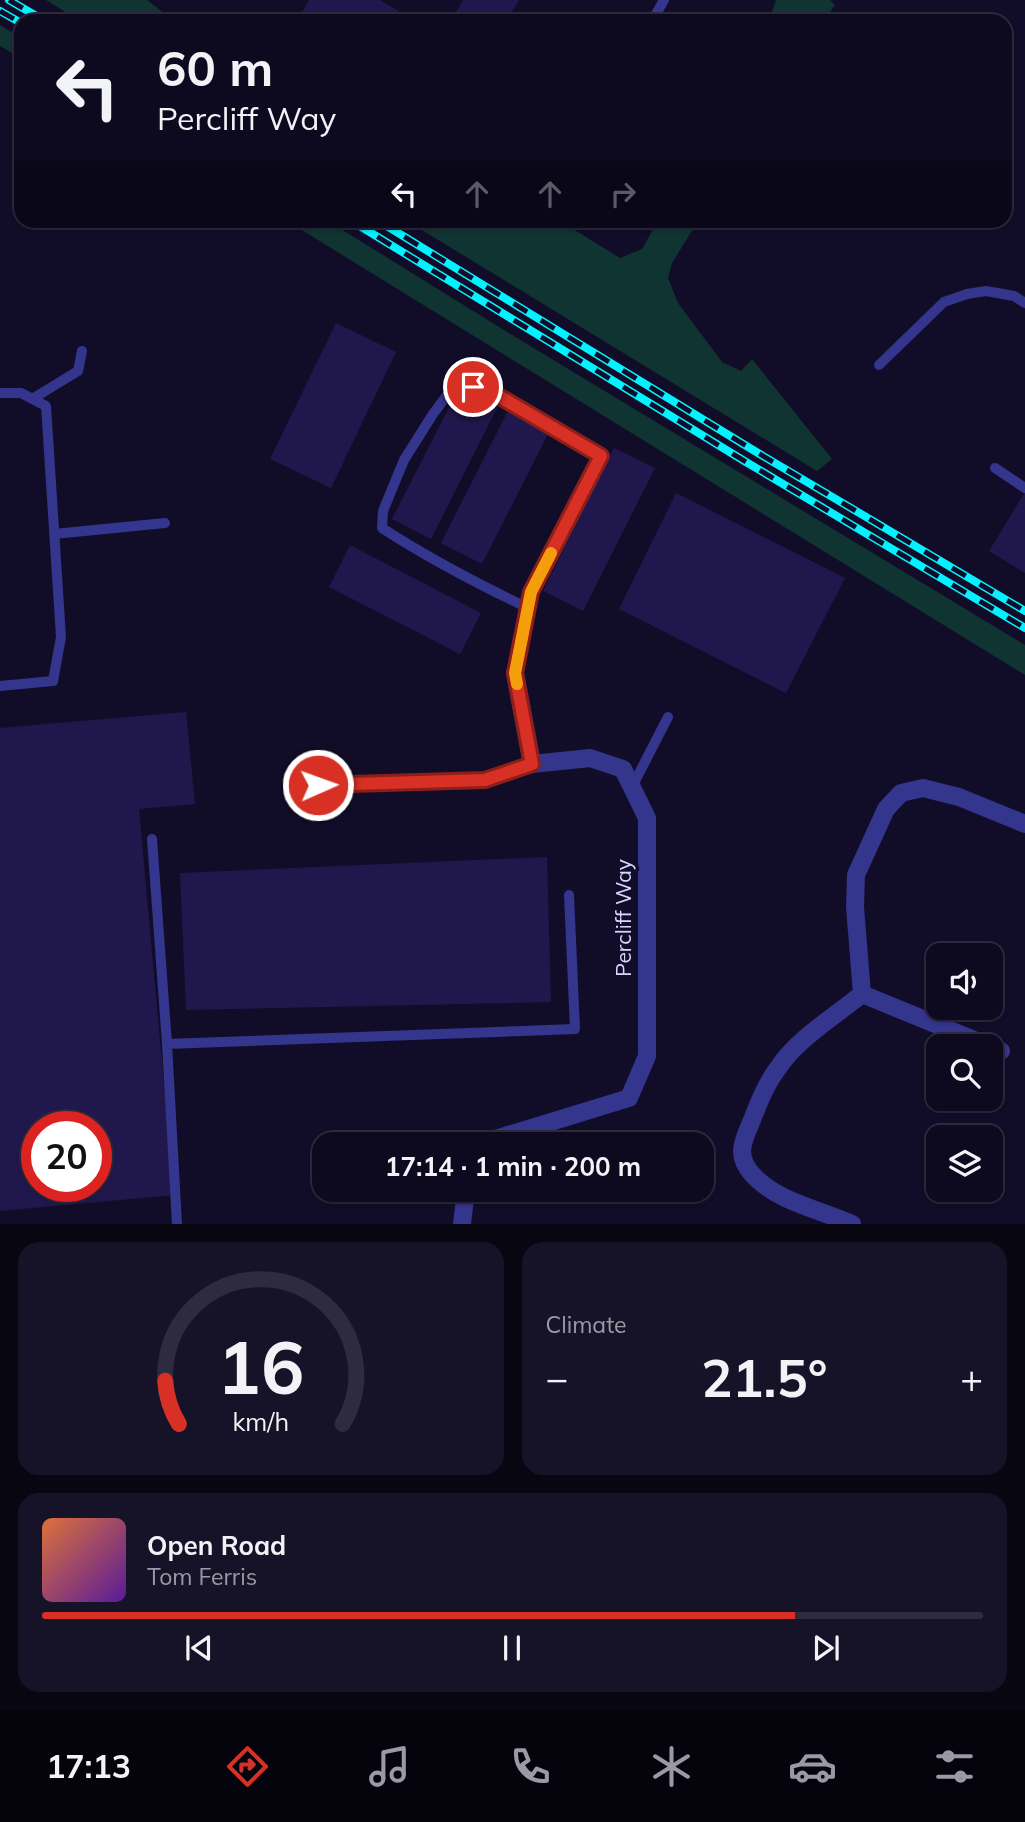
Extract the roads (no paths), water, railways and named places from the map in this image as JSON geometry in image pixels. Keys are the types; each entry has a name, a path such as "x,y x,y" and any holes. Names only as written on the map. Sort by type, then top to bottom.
{"street":[{"path":"515,673 532,764"},
{"name":"Percliff Way","path":"517,1132 629,1097 647,1056 647,818 623,769 590,758 532,764"},
{"path":"862,994 855,907 856,875 886,808 901,793 923,788 959,797 1025,824"},
{"path":"862,994 960,1034"},
{"path":"852,1223 776,1194 752,1174 744,1161 741,1147 763,1092 779,1066 803,1041 862,994"},
{"path":"462,1223 465,1202"}],"lane":[{"path":"878,365 944,302 986,291 1014,296 1025,303"},
{"path":"32,399 78,371 82,351"},
{"path":"515,673 528,608 531,592 601,456 490,391 456,383 404,460 383,511 382,528 446,566 528,608"},
{"path":"0,393 21,393 46,406 61,637 52,681 0,686"},
{"path":"995,468 1025,488"},
{"path":"54,534 164,523"},
{"path":"632,788 668,717"},
{"path":"292,786 485,780 532,764"},
{"path":"152,838 177,1223"},
{"path":"167,1044 575,1029 569,895"}],"railway":[{"path":"9,0 33,14"},
{"path":"0,11 14,19"},
{"path":"363,228 746,462 1025,628"},
{"path":"390,228 753,450 1025,611"}]}
